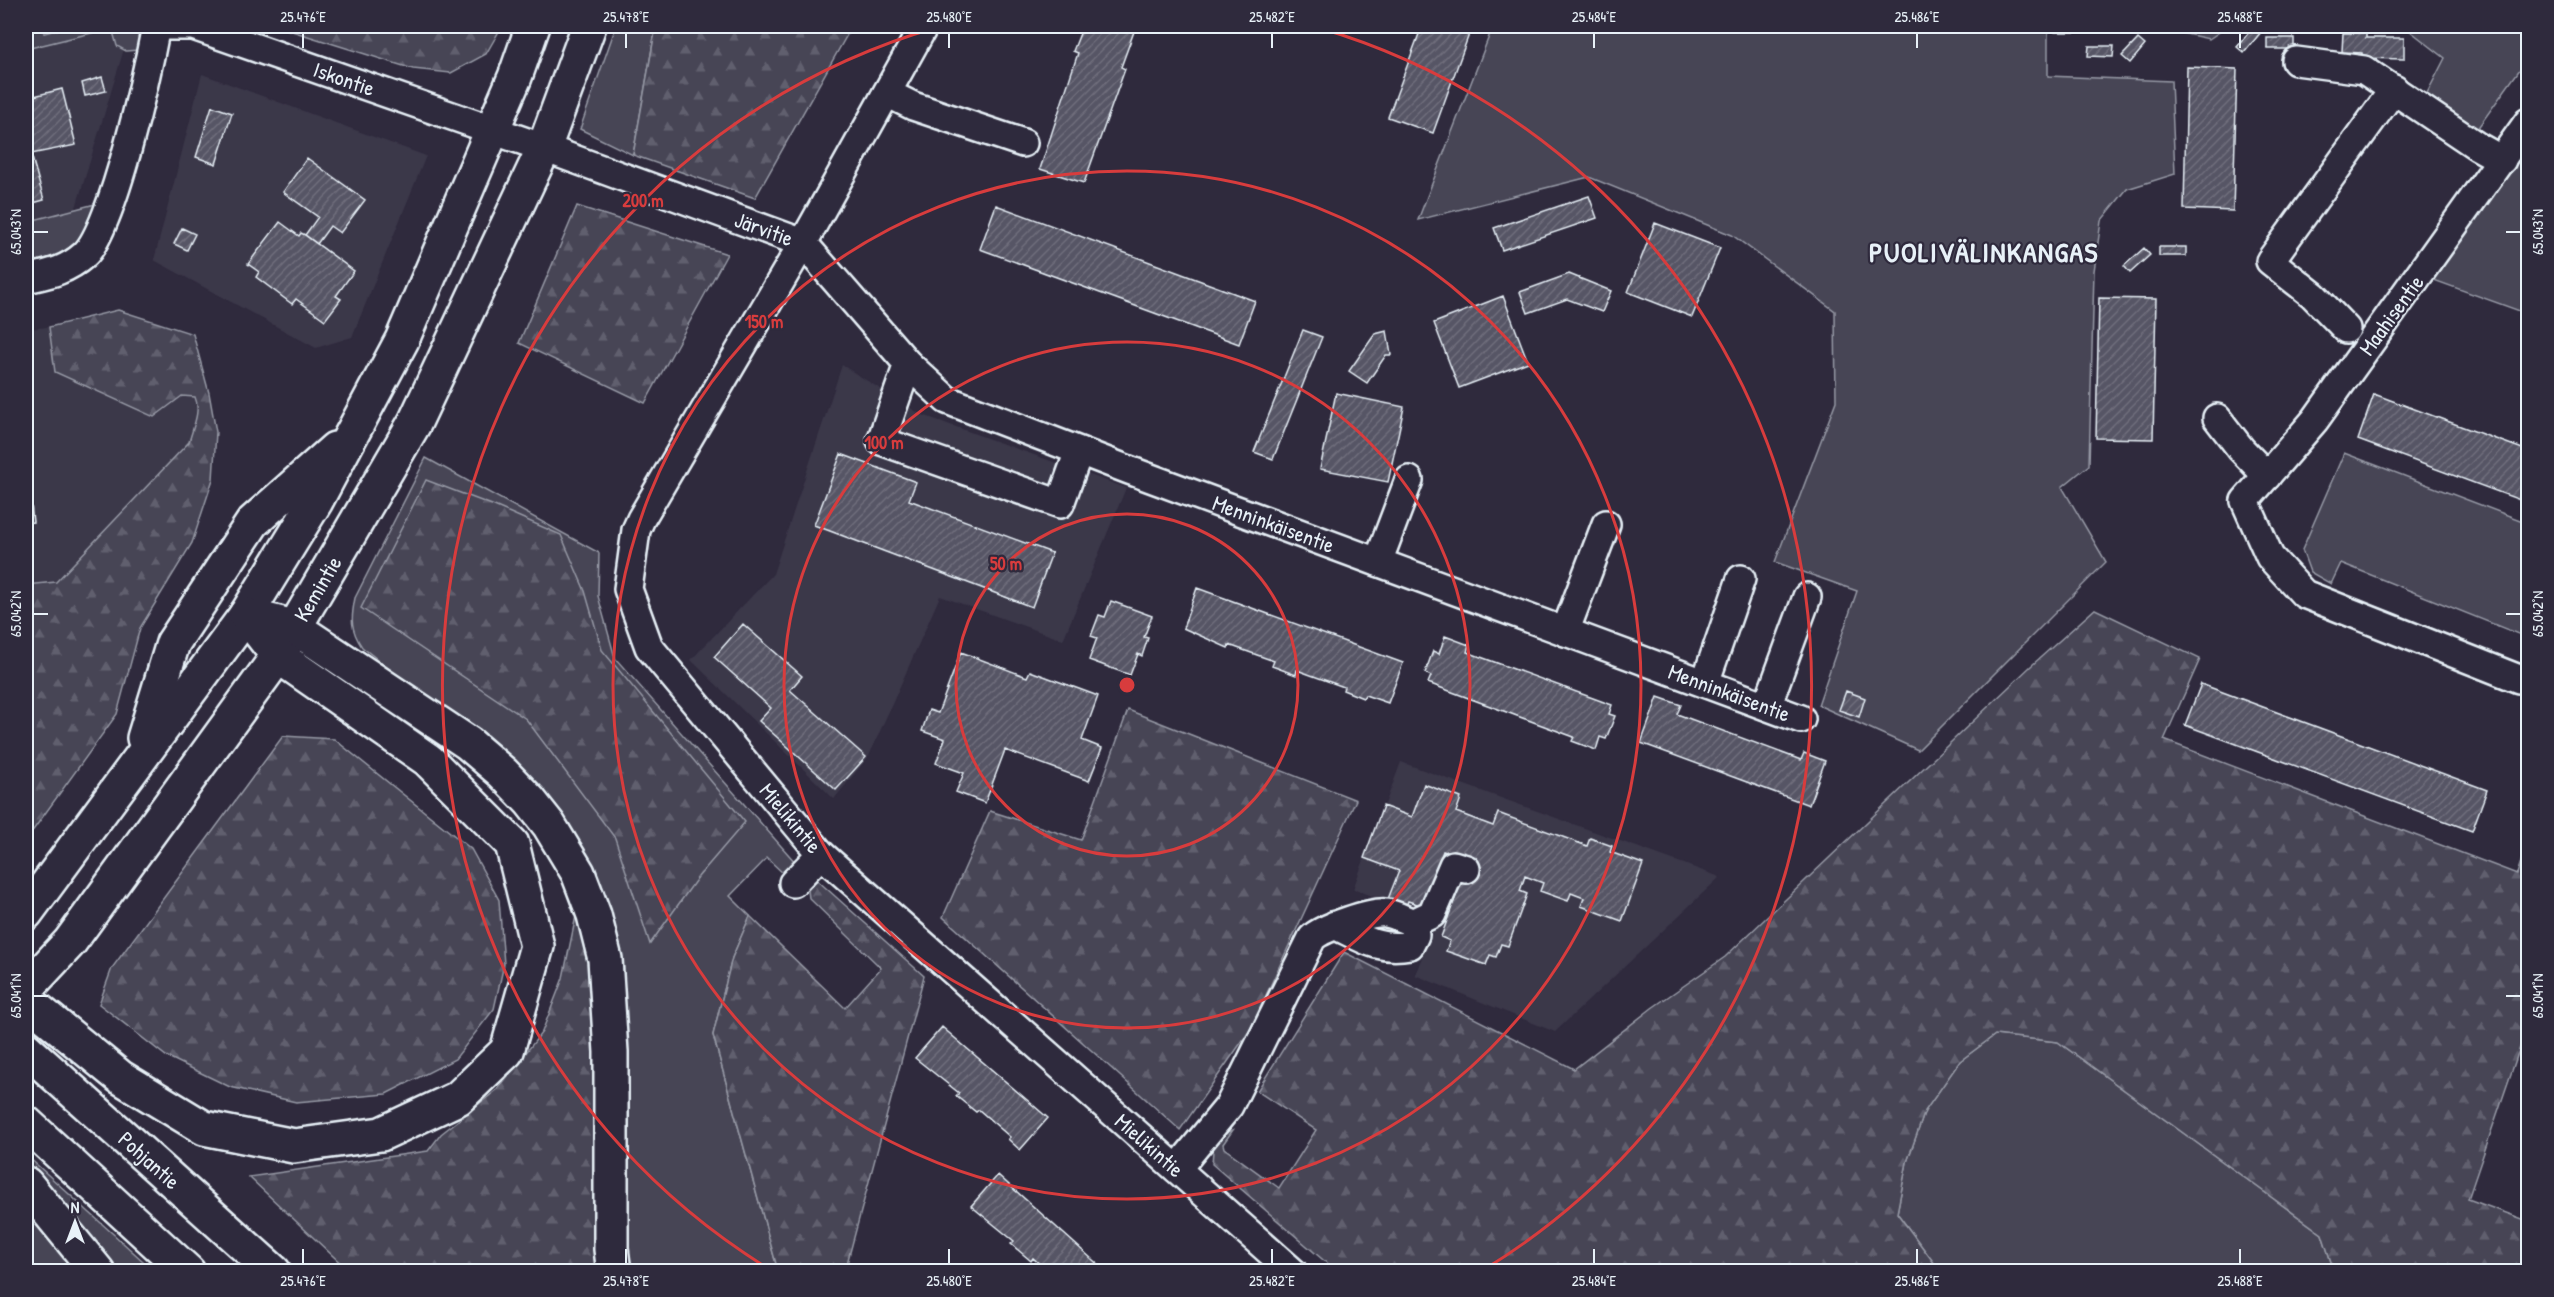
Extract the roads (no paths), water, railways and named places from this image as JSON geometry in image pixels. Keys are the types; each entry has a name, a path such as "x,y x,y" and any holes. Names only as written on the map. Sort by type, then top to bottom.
{"main road":[{"name":"Kemintie","path":"26,913 246,615 316,501 402,340 493,130 533,26"},
{"name":"Kemintie","path":"26,989 70,942 278,656 415,422 544,148 589,26"},
{"path":"137,763 173,644 179,634 253,522 352,434"},
{"path":"246,615 294,627 401,696 468,743 503,772 549,825 578,873 594,915 604,959 611,1052 614,1272"},
{"path":"26,1000 120,1077 204,1128 294,1146 381,1134 458,1098 507,1051 537,946 512,844 428,760 278,656 246,615"},
{"name":"Pohjantie","path":"26,1048 274,1272"},
{"path":"26,1123 188,1272"},
{"path":"26,1184 98,1272"}],"street":[{"name":"Iskontie","path":"26,279 64,270 86,254 100,229 118,179 157,26 193,26 493,130"},
{"name":"Järvitie","path":"493,130 803,243 924,26"},
{"path":"2296,61 2364,70 2477,146 2502,160"},
{"path":"2346,329 2313,295 2270,261 2394,89"},
{"path":"887,93 913,106 1023,143"},
{"name":"Maahisentie","path":"2529,122 2315,420 2245,501 2270,557 2304,594 2519,679 2529,678"},
{"name":"Menninkäisentie","path":"803,243 908,364 947,400 1801,719"},
{"name":"Mielikintie","path":"803,243 639,525 632,552 628,589 649,647 821,854 1293,1272"},
{"path":"908,364 881,441 1060,504 1079,451"},
{"path":"2217,418 2241,449 2267,476"},
{"path":"1378,562 1409,480"},
{"path":"1565,632 1606,524"},
{"path":"1705,683 1741,579"},
{"path":"1767,706 1807,597"},
{"path":"793,883 821,854"},
{"path":"1177,1169 1236,1112 1251,1066 1312,938 1320,930 1335,925 1390,949 1410,945 1415,935 1413,923 1432,914 1453,865 1466,869"}],"district":[{"name":"PUOLIVÄLINKANGAS","path":"1984,252"}]}
